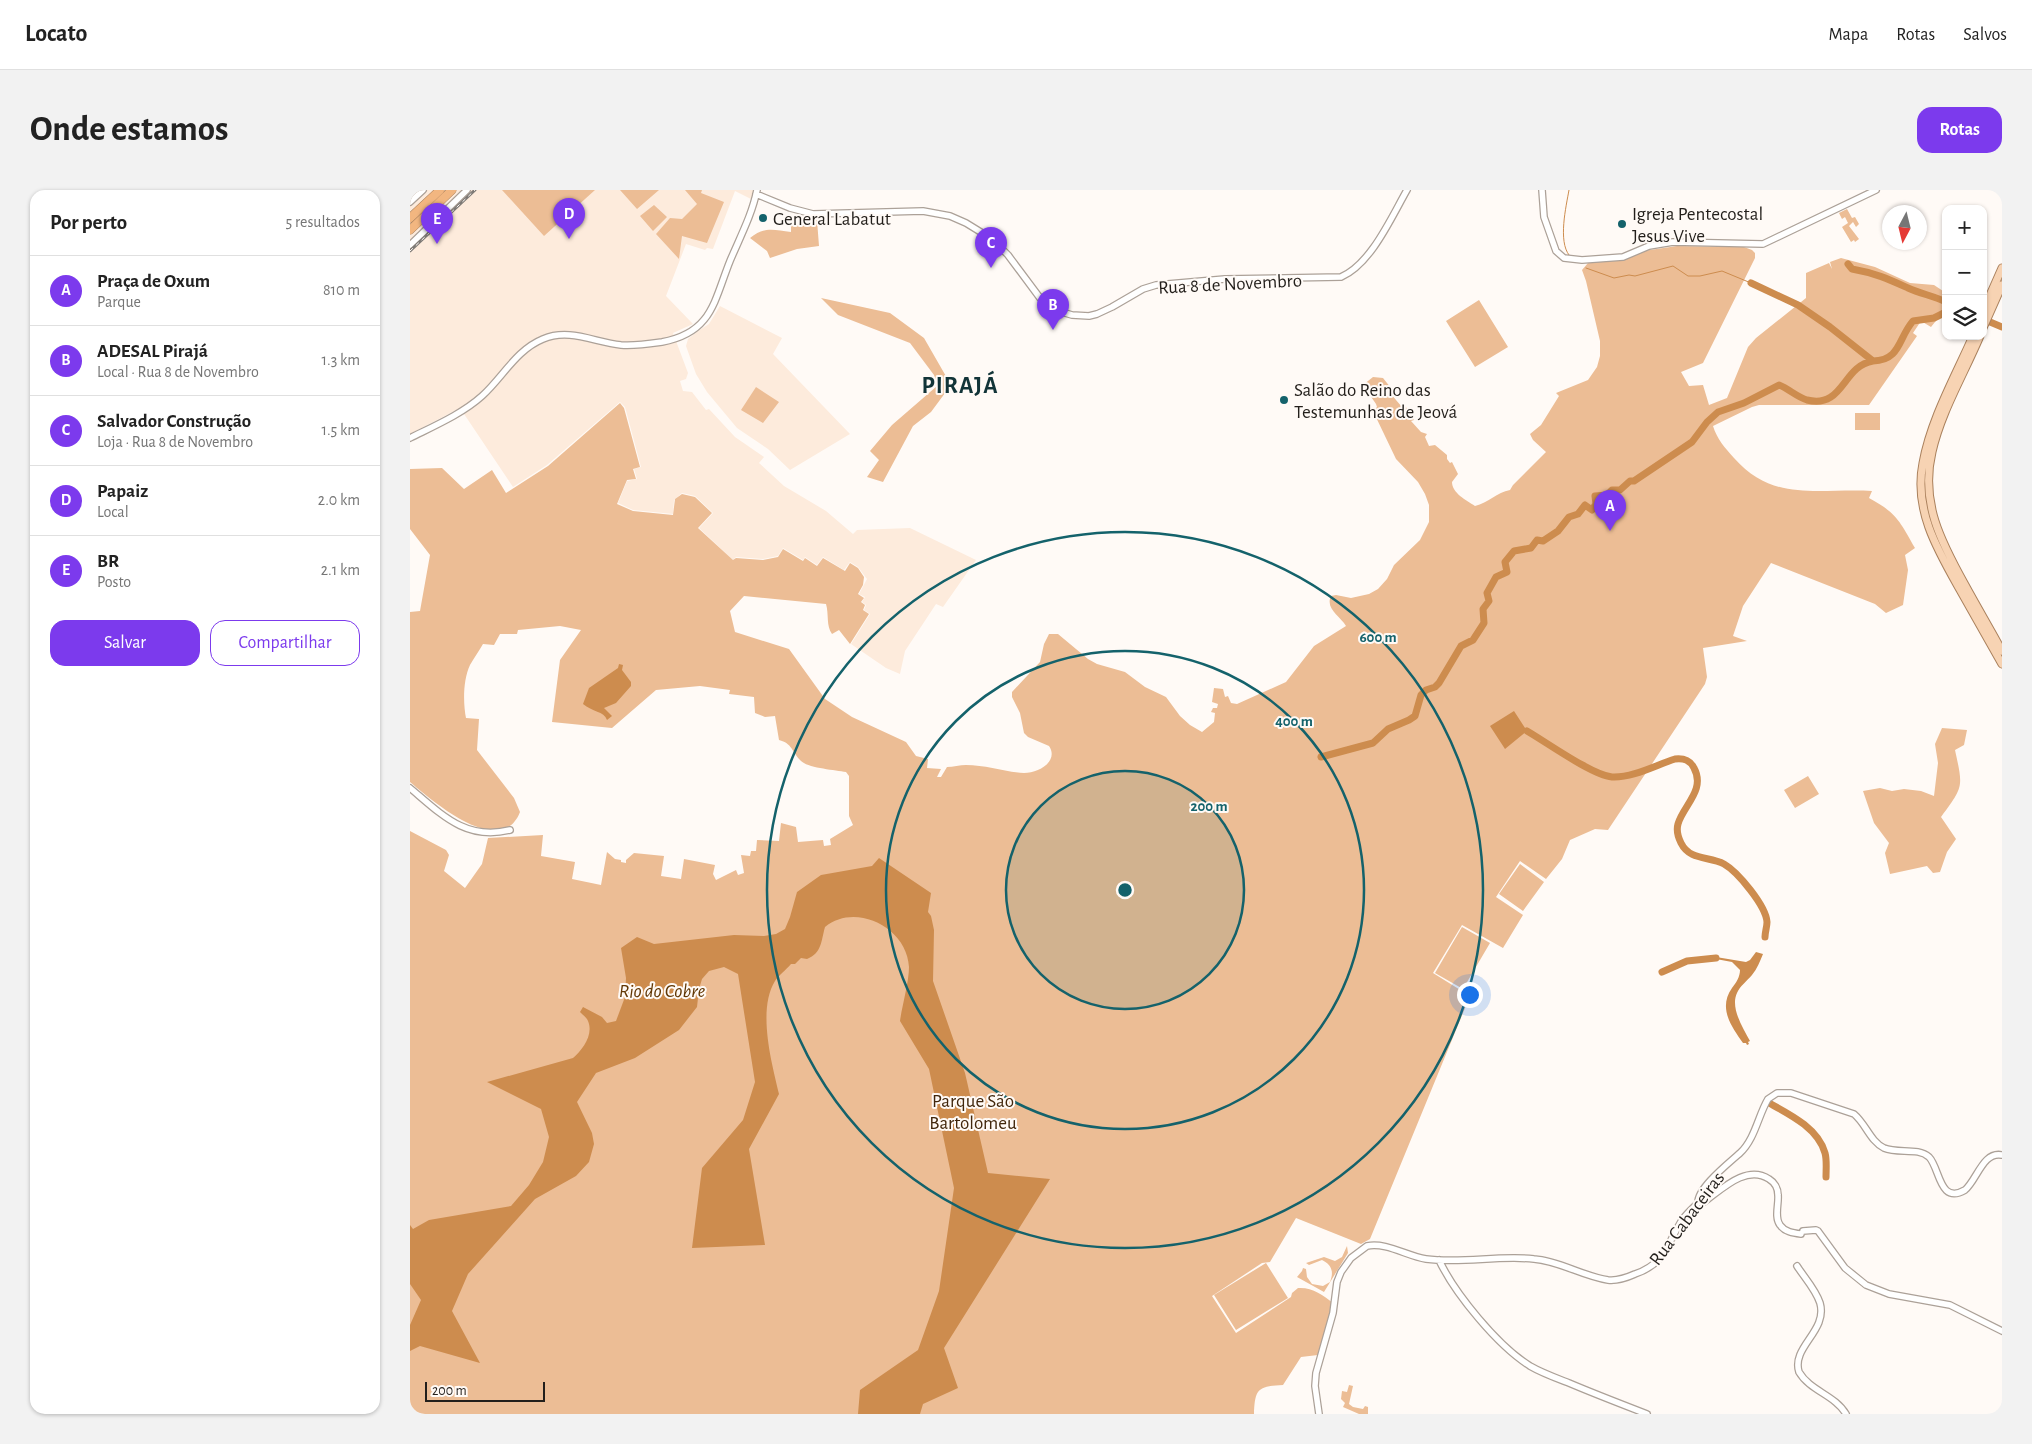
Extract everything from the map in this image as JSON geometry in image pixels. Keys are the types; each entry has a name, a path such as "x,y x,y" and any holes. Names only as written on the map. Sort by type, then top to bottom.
{"highway":[{"path":"410,218 440,190"},
{"path":"410,230 452,190"}],"main road":[{"path":"410,202 423,190"},
{"path":"410,245 467,190"},
{"name":"Rua 8 de Novembro","path":"757,192 790,208 813,214 923,211 950,216 966,223 992,240 1008,255 1040,298 1055,310 1072,315 1097,314 1112,308 1143,289 1156,285 1225,279 1341,278 1365,258 1408,190"},
{"path":"1542,190 1544,216 1553,244 1559,254 1568,259 1582,260 1620,258 1649,246 1673,242 1758,245 1771,242 1876,190"},
{"path":"410,438 469,406 487,391 526,349 543,339 566,334 605,343 632,346 679,339 690,334 710,312 746,226 757,192"},
{"path":"1987,307 2002,268"},
{"path":"1987,308 2002,285"},
{"path":"1971,340 1942,405 1931,444 1928,485 1933,518 1953,563 2001,650"},
{"path":"1978,340 1922,465 1921,491 1930,532 2002,664"},
{"path":"1922,438 1931,444"},
{"path":"410,788 468,830 491,834 510,830"},
{"name":"Rua Cabaceiras","path":"1319,1414 1315,1386 1316,1373 1333,1313 1337,1282 1341,1272 1351,1258 1362,1248 1370,1245 1384,1247 1420,1258 1439,1260 1536,1259 1603,1279 1618,1280 1644,1271 1657,1262 1682,1220 1698,1202 1699,1197 1714,1177 1747,1146 1768,1098 1782,1092 1792,1093 1854,1114 1861,1121 1873,1140 1886,1149 1926,1154 1932,1161 1941,1185 1955,1193 1961,1193 1969,1187 1985,1162 1989,1158 2000,1154"},
{"path":"1698,1202 1704,1202 1740,1177 1760,1175 1770,1179 1778,1191 1779,1223 1788,1232 1818,1231 1845,1268 1866,1285 1888,1294 1950,1305 2002,1331"},
{"path":"1439,1260 1444,1271 1469,1306 1507,1349 1518,1358 1537,1370 1647,1414"},
{"path":"1797,1266 1818,1299 1820,1307 1816,1329 1800,1354 1798,1367 1804,1379 1838,1402 1846,1414"}],"shaded area":[{"path":"410,190 754,190 751,199 735,191 713,249 707,248 705,250 686,244 666,296 693,324 673,333 688,373 686,379 680,381 683,391 692,392 706,410 709,409 735,437 764,457 759,463 784,486 826,511 853,534 857,530 910,528 976,560 943,607 936,604 905,651 900,674 886,668 851,644 870,614 864,610 866,605 862,602 865,597 859,594 867,579 858,567 850,562 844,570 823,557 817,565 805,557 803,560 783,548 778,556 763,559 736,557 733,560 699,528 713,513 695,496 682,493 674,500 673,514 633,510 618,503 627,481 637,479 634,469 641,467 625,407 620,402 547,465 513,487 460,408 410,434"},
{"path":"720,306 782,338 773,354 850,434 790,470 768,449 737,428 707,392 696,374 686,346 688,339 709,324"}],"green space":[{"path":"502,190 595,190 544,236"},
{"path":"620,190 659,190 637,209"},
{"path":"685,190 702,190 701,193 724,202 707,243 682,236 679,259 656,234 670,218 682,219 697,204"},
{"path":"654,205 667,217 653,231 640,216"},
{"path":"1847,209 1852,218 1855,217 1859,224 1856,227 1853,222 1849,226 1859,239 1855,242 1854,240 1851,242 1842,227 1848,223 1845,217 1842,219 1839,213"},
{"path":"817,220 819,246 797,249 770,258 767,251 750,238 765,230 791,232 791,224"},
{"name":"Parque São Bartolomeu","path":"1677,246 1744,247 1755,253 1755,258 1703,363 1681,372 1689,386 1703,385 1709,405 1727,398 1748,347 1756,338 1806,298 1806,273 1829,263 1832,269 1830,262 1841,258 1875,267 1910,283 1934,285 1942,290 1942,317 1939,317 1931,327 1921,321 1913,333 1917,336 1869,405 1759,405 1713,426 1724,447 1734,458 1749,472 1765,482 1798,490 1872,491 1869,498 1886,508 1897,519 1915,548 1905,555 1908,570 1903,605 1886,613 1875,604 1771,563 1743,606 1733,636 1747,641 1703,648 1707,677 1705,684 1608,830 1595,829 1570,840 1562,859 1546,879 1520,861 1496,897 1523,915 1503,948 1462,925 1433,973 1470,996 1370,1239 1361,1244 1296,1218 1270,1262 1262,1263 1212,1296 1236,1333 1291,1297 1292,1293 1298,1288 1313,1290 1321,1294 1333,1303 1318,1355 1301,1357 1283,1385 1263,1388 1259,1391 1255,1399 1254,1414 410,1414 410,831 446,850 449,855 444,871 465,888 482,864 488,838 543,835 541,856 575,862 572,879 601,885 607,852 615,859 626,863 626,860 634,853 664,856 661,876 681,879 684,859 715,865 713,874 716,880 736,870 738,875 744,873 741,855 750,856 751,851 756,851 757,840 779,841 781,823 796,827 798,842 823,840 824,846 831,845 830,839 853,825 849,816 849,776 846,772 815,767 801,761 789,746 779,740 775,716 765,717 755,713 754,697 729,694 730,690 700,686 656,690 612,728 552,722 560,660 581,630 560,626 518,630 517,634 500,634 494,645 483,644 470,665 466,678 464,706 466,718 479,719 477,750 514,798 520,812 511,825 498,830 482,829 465,822 433,801 410,782 410,612 420,611 430,555 410,529 410,469 442,468 464,489 492,470 506,493 548,466 620,403 624,408 640,467 633,469 636,479 627,480 617,504 633,511 673,515 675,499 682,494 695,497 712,513 698,528 733,560 736,558 763,560 778,557 783,549 803,561 805,558 817,566 823,558 845,571 850,563 858,568 864,577 863,585 858,594 864,598 861,602 865,605 863,610 869,614 850,644 839,630 832,634 829,627 826,604 744,596 730,611 735,632 789,649 825,699 852,717 906,742 916,756 928,759 927,768 941,769 937,777 941,777 947,767 964,765 1024,773 1036,771 1049,761 1051,751 1049,746 1028,737 1024,733 1020,713 1012,697 1012,692 1040,662 1044,644 1049,634 1058,634 1088,659 1097,664 1125,672 1145,687 1166,697 1180,716 1202,732 1214,722 1215,713 1211,712 1213,708 1217,708 1218,704 1212,702 1214,688 1223,689 1225,697 1228,696 1231,703 1237,704 1286,682 1314,646 1346,626 1330,605 1331,596 1351,598 1369,594 1378,589 1387,579 1394,565 1420,540 1429,522 1429,505 1425,494 1418,482 1396,459 1373,411 1377,407 1376,404 1363,385 1373,377 1383,378 1391,388 1390,393 1402,407 1404,405 1410,412 1414,420 1411,421 1421,432 1427,434 1425,437 1429,446 1435,445 1447,455 1450,463 1452,462 1458,474 1452,482 1454,490 1475,506 1480,505 1510,490 1546,452 1533,440 1530,434 1541,425 1559,396 1556,393 1588,380 1597,367 1600,356 1600,341 1582,270 1588,263 1627,259 1643,251"},
{"path":"821,298 890,313 924,338 951,385 931,412 913,426 883,482 867,477 879,460 870,451 892,425 937,386 934,375 910,343 838,315"},
{"path":"1479,300 1508,347 1475,367 1446,321"},
{"path":"756,387 779,402 763,423 741,410"},
{"path":"1855,413 1880,413 1880,430 1855,430"},
{"path":"1942,728 1967,730 1964,745 1955,750 1960,786 1954,799 1941,817 1956,839 1947,852 1940,872 1933,873 1927,866 1890,874 1885,853 1889,843 1874,823 1863,791 1880,788 1892,791 1904,789 1921,791 1934,796 1938,763 1935,744"},
{"path":"1808,776 1819,794 1795,808 1784,790"},
{"path":"1520,864 1544,882 1523,911 1499,894"},
{"path":"1462,927 1490,943 1463,989 1435,973"},
{"path":"1347,1246 1348,1253 1324,1292 1297,1277 1303,1268 1306,1269 1307,1277 1312,1284 1323,1286 1330,1282 1332,1275 1328,1264 1322,1260 1309,1265 1306,1263 1324,1257 1335,1261 1342,1257"},
{"path":"1266,1263 1288,1298 1236,1330 1214,1295"},
{"path":"1349,1385 1353,1386 1349,1404 1363,1409 1365,1406 1368,1407 1368,1414 1359,1414 1343,1407 1345,1403 1341,1399 1342,1391 1347,1392"}],"water":[{"path":"619,664 623,665 622,670 631,682 631,686 616,703 604,708 612,716 607,720 603,715 583,704 589,688 618,668"},
{"path":"1514,711 1527,731 1505,749 1490,726"},
{"name":"Rio do Cobre","path":"879,858 931,893 928,912 931,916 934,930 933,981 965,1073 988,1173 1050,1179 944,1348 958,1388 923,1404 920,1414 858,1414 860,1390 918,1350 939,1291 954,1188 929,1069 900,1021 909,973 906,953 899,940 889,930 878,923 864,918 850,917 837,920 825,927 816,953 807,959 801,958 795,964 791,964 775,981 770,993 767,1007 768,1037 779,1094 749,1149 765,1245 692,1248 702,1168 743,1120 755,1082 738,974 724,967 709,971 702,979 697,1007 679,1030 635,1058 596,1073 577,1102 592,1133 594,1144 589,1162 576,1176 535,1199 468,1274 452,1311 480,1363 420,1346 410,1351 410,1325 421,1300 410,1284 410,1225 413,1229 429,1220 511,1206 529,1185 543,1162 549,1137 541,1109 487,1082 573,1058 586,1042 589,1032 587,1020 580,1012 583,1007 602,1017 607,1023 616,1021 625,997 626,978 621,948 637,937 654,944 734,935 764,936 776,934 785,929 797,892 821,875 872,866"},
{"path":"1756,952 1763,954 1760,962 1754,973 1738,990 1735,999 1738,1018 1750,1041 1747,1045 1743,1043 1734,1030 1726,1010 1728,995 1738,980 1740,970 1732,962 1716,959 1716,957 1746,962"}],"waterway":[{"path":"1569,190 1563,233 1569,255"},
{"path":"1848,264 1852,269 1868,272 1942,300"},
{"path":"1586,268 1614,278 1629,275 1635,276 1673,266 1688,276 1700,276 1722,271 1751,283"},
{"path":"1751,283 1798,305 1830,327 1873,361 1889,357 1898,347 1913,321 1934,318 1942,314"},
{"path":"1987,321 2002,327"},
{"path":"1321,757 1373,743 1388,729 1415,716 1421,695 1439,683 1461,646 1473,640 1484,623 1483,609 1489,601 1487,593 1496,577 1507,572 1505,562 1514,551 1531,548 1537,540 1543,541 1558,531 1569,517 1578,514 1585,505 1592,510 1596,504 1595,496 1607,495 1612,490 1620,490 1630,481 1634,481 1692,442 1707,422 1718,412 1744,403 1779,385 1807,400 1819,401 1829,398 1836,393 1855,370 1863,364 1873,361"},
{"path":"1527,731 1593,771 1612,777 1636,773 1675,759 1689,761 1697,776 1697,784 1696,791 1678,824 1677,832 1680,841 1689,853 1724,864 1736,874 1762,907 1767,922 1765,937"},
{"path":"1662,972 1687,961 1716,958"},
{"path":"1769,1103 1802,1123 1816,1136 1825,1153 1826,1177"}],"railway":[{"path":"410,251 475,190"}],"place":[{"name":"General Labatut","path":"763,218"},
{"name":"Igreja Pentecostal Jesus Vive","path":"1622,224"},
{"name":"Papaiz","path":"569,239"},
{"name":"BR","path":"437,244"},
{"name":"Salvador Construção","path":"991,268"},
{"name":"ADESAL Pirajá","path":"1053,330"},
{"name":"Salão do Reino das Testemunhas de Jeová","path":"1284,400"},
{"name":"Praça de Oxum","path":"1610,531"}],"district":[{"name":"PIRAJÁ","path":"960,385"}]}
